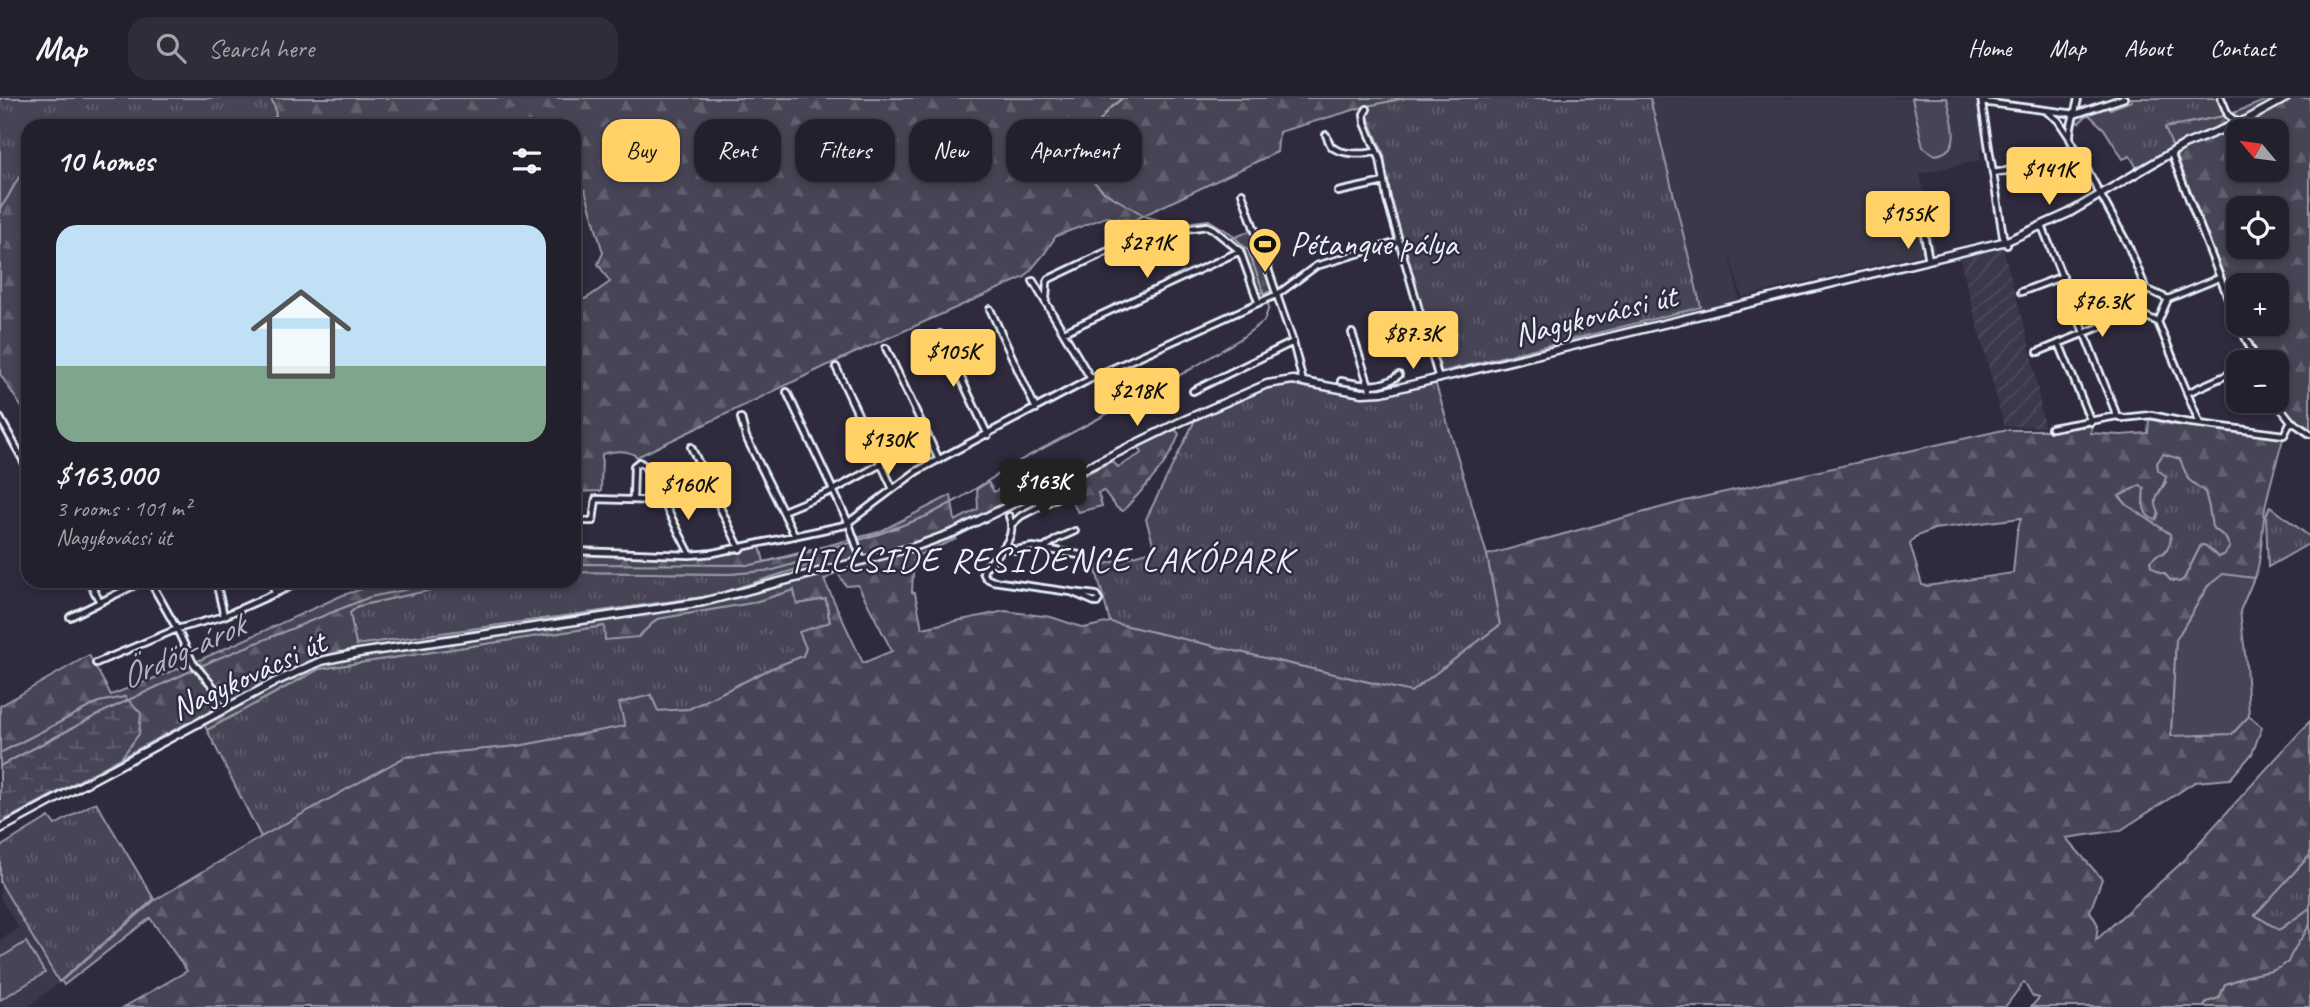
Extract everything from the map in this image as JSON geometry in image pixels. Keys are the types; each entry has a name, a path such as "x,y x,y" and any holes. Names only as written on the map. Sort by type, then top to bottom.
{"street":[{"path":"2070,139 2078,98"},
{"path":"2005,241 1981,100 2076,114 2124,98"},
{"path":"2221,98 2228,115 2233,119"},
{"name":"Nagykovácsi út","path":"2246,119 2286,98"},
{"path":"1367,109 1364,114 1365,124 1377,151 1398,242 1439,379"},
{"path":"2042,110 2058,120 2075,147 2128,245 2146,289 2168,299"},
{"name":"Nagykovácsi út","path":"0,829 303,668 333,657 703,602 914,547 955,532 1168,428 1267,384 1284,380 1370,390 1439,379 2005,241 2042,226 2170,153 2226,128"},
{"path":"1326,135 1330,145 1335,148 1360,155 1377,151"},
{"path":"1993,173 2038,166 2075,147"},
{"path":"2170,153 2226,295"},
{"path":"1338,192 1384,182"},
{"path":"1242,193 1274,295 1293,342 1303,382"},
{"path":"1046,299 1049,279 1139,236 1203,226 1213,229 1240,251 1258,301"},
{"path":"2042,226 2118,416"},
{"path":"1923,234 1928,260"},
{"path":"581,551 690,555 740,549 849,524 913,473 1091,379 1274,295 1316,267 1398,242"},
{"path":"1064,332 1240,251"},
{"path":"2021,292 2063,276"},
{"path":"2158,322 2168,299 2219,278"},
{"path":"1033,281 1091,379"},
{"path":"2038,352 2136,312 2146,289"},
{"path":"989,309 1036,410"},
{"path":"2136,312 2158,322 2200,424"},
{"path":"1352,332 1370,390"},
{"path":"940,334 988,435"},
{"path":"1194,391 1293,342"},
{"path":"2059,343 2091,422"},
{"path":"886,348 939,460"},
{"path":"836,367 893,489"},
{"path":"1342,381 1370,390 1399,375"},
{"path":"2187,393 2226,375"},
{"path":"787,392 834,490 862,561"},
{"path":"2285,413 2291,421 2310,434"},
{"path":"2051,428 2118,416 2123,418 2151,415 2284,435 2291,421"},
{"path":"0,418 21,456"},
{"path":"741,418 746,437 795,536"},
{"path":"691,447 740,549"},
{"path":"633,499 635,464 639,462 645,466 690,555"},
{"path":"783,511 834,490 881,464"},
{"path":"1012,524 1021,516 1063,494"},
{"path":"581,521 593,521 596,499 662,501"},
{"path":"1009,516 1012,524 1010,536 1005,546 985,568 983,572 986,578 1096,595 1100,600 1097,603 1071,592"},
{"path":"1043,549 1075,531"},
{"path":"1005,546 1015,550 1032,547 1085,556"},
{"path":"93,588 100,602"},
{"path":"70,617 129,588"},
{"path":"154,588 193,663 230,706"},
{"path":"218,588 224,616"},
{"path":"274,588 275,594"},
{"path":"96,663 177,629 224,616 288,588"}],"shaded area":[{"path":"1651,98 1976,98 1984,148 1979,150 1981,160 1920,174 1935,251 1742,297 1728,251 1740,301 1703,310"},
{"path":"2002,244 2032,355 2044,427 2004,426 1959,256"},
{"path":"0,882 59,983 28,1007 0,1007 0,1000 45,973 26,942 0,958 0,940 19,928 0,898"}],"green space":[{"path":"0,98 271,98 275,108 276,116 273,119 21,119 21,176 0,208"},
{"path":"271,98 1405,98 1367,106 1279,132 1277,152 1134,220 1106,217 1056,236 1025,277 830,364 637,457 625,452 602,454 601,491 581,492 581,300 610,282 598,264 603,253 585,190 581,190 581,119 273,119 276,116"},
{"path":"1405,98 1650,98 1701,307 1441,372 1402,242 1388,188 1384,155 1365,110 1367,106"},
{"path":"1912,98 1947,98 1954,132 1950,147 1944,152 1935,155 1923,147"},
{"path":"2131,98 2218,98 2225,116 2166,127 2173,147 2137,168 2130,156 2123,159 2104,129 2088,114 2079,123 2074,121 2079,116 2132,101"},
{"path":"2272,98 2310,98 2310,434 2291,421 2287,413 2289,413 2289,350 2256,350 2249,336 2289,336 2289,273 2226,273 2226,281 2165,128 2228,115"},
{"path":"21,176 21,406 0,374 0,208"},
{"path":"1252,230 1271,291 1264,294 1258,291 1243,248 1231,239"},
{"path":"1434,378 1487,555 1500,625 1411,692 1110,622 1095,567 1155,550 1146,519 1199,412 1269,382 1303,379 1372,391"},
{"path":"2149,419 2174,425 2200,424 2284,435 2266,503 2259,564 2254,578 2223,575 2208,586 2176,640 2171,735 2232,734 2249,716 2262,727 2252,754 2230,779 2195,782 2121,830 2066,838 2102,879 2090,911 2098,925 2096,940 2178,866 2310,721 2310,855 2255,915 2279,930 2310,908 2310,1007 2031,1007 2039,998 2032,996 2024,982 2005,1007 124,1007 187,971 150,918 64,985 61,981 155,900 405,757 518,746 625,726 619,703 651,695 658,711 689,709 770,669 803,656 806,648 799,632 830,622 826,599 797,604 794,590 751,603 657,619 638,637 605,640 604,626 319,669 207,730 200,716 121,758 139,734 125,697 99,702 0,753 0,706 89,655 111,695 193,663 343,595 366,588 435,588 358,606 350,613 356,645 703,597 807,566 803,561 773,570 730,574 581,572 581,555 732,554 760,546 764,562 879,532 951,495 955,521 978,509 977,489 988,482 994,492 1001,488 1008,501 957,528 956,539 914,557 912,592 915,593 922,628 1005,611 1051,617 1084,628 1110,622 1411,692 1500,625 1487,555 1685,501 2003,430 2092,426 2091,433 2148,433","holes":["2163,454 2180,459 2188,479 2205,492 2212,527 2225,537 2230,547 2224,555 2218,557 2201,545 2184,579 2179,582 2170,580 2151,566 2150,561 2158,554 2164,553 2170,542 2170,534 2127,505 2119,496 2140,485 2144,488 2145,512 2156,520 2157,497 2166,476 2158,470 2157,463","2021,518 2013,573 1922,585 1910,544 1915,537 1934,529","837,572 846,586 858,585 892,651 863,663 824,580"]},
{"path":"1173,427 1179,434 1169,456 1123,511 1117,508 1104,491 1098,493 1102,506 1078,512 1062,486 1112,461 1118,467 1142,453 1138,446"},
{"path":"2163,454 2180,458 2188,479 2205,492 2212,527 2225,537 2230,547 2224,555 2218,557 2201,545 2184,579 2179,582 2170,580 2151,566 2150,561 2167,549 2170,534 2127,505 2119,496 2140,485 2144,488 2143,504 2156,506 2155,500 2166,482 2157,463"},
{"path":"2270,506 2310,537 2310,543 2268,567 2266,516"},
{"path":"803,561 807,566 703,597 356,645 350,613 358,606 435,588 581,588 581,572 730,574 773,570"},
{"path":"2223,574 2254,578 2240,611 2249,716 2232,734 2171,736 2176,640 2208,586"},
{"path":"794,590 797,604 826,599 830,623 806,648 803,656 770,669 689,709 658,711 650,695 626,726 518,746 405,757 261,837 207,730 319,669 604,626 638,637 657,619 751,603"},
{"path":"125,697 141,713 139,734 121,758 0,823 0,753 99,702"},
{"path":"96,802 154,899 59,982 0,882 0,847 49,817 55,825"},
{"path":"2310,855 2310,908 2279,930 2254,915"},
{"path":"26,942 45,973 0,1000 0,958"}],"waterway":[{"name":"Ördög-árok","path":"581,564 751,565 879,534 927,516 959,499 1021,460 1191,369 1264,321 1269,307 1248,250 1230,233 1209,220 1177,224 1147,217 1104,192 1087,175 1084,157 1091,133 1109,109 1123,98"},
{"name":"Ördög-árok","path":"0,766 103,712 214,660 370,597 411,588"},
{"path":"2204,1007 2207,1002 2219,998 2225,984 2283,966 2310,924"}],"place":[{"name":"Pétanque pálya","path":"1265,274"}],"district":[{"name":"HILLSIDE RESIDENCE LAKÓPARK","path":"1043,559"}]}
